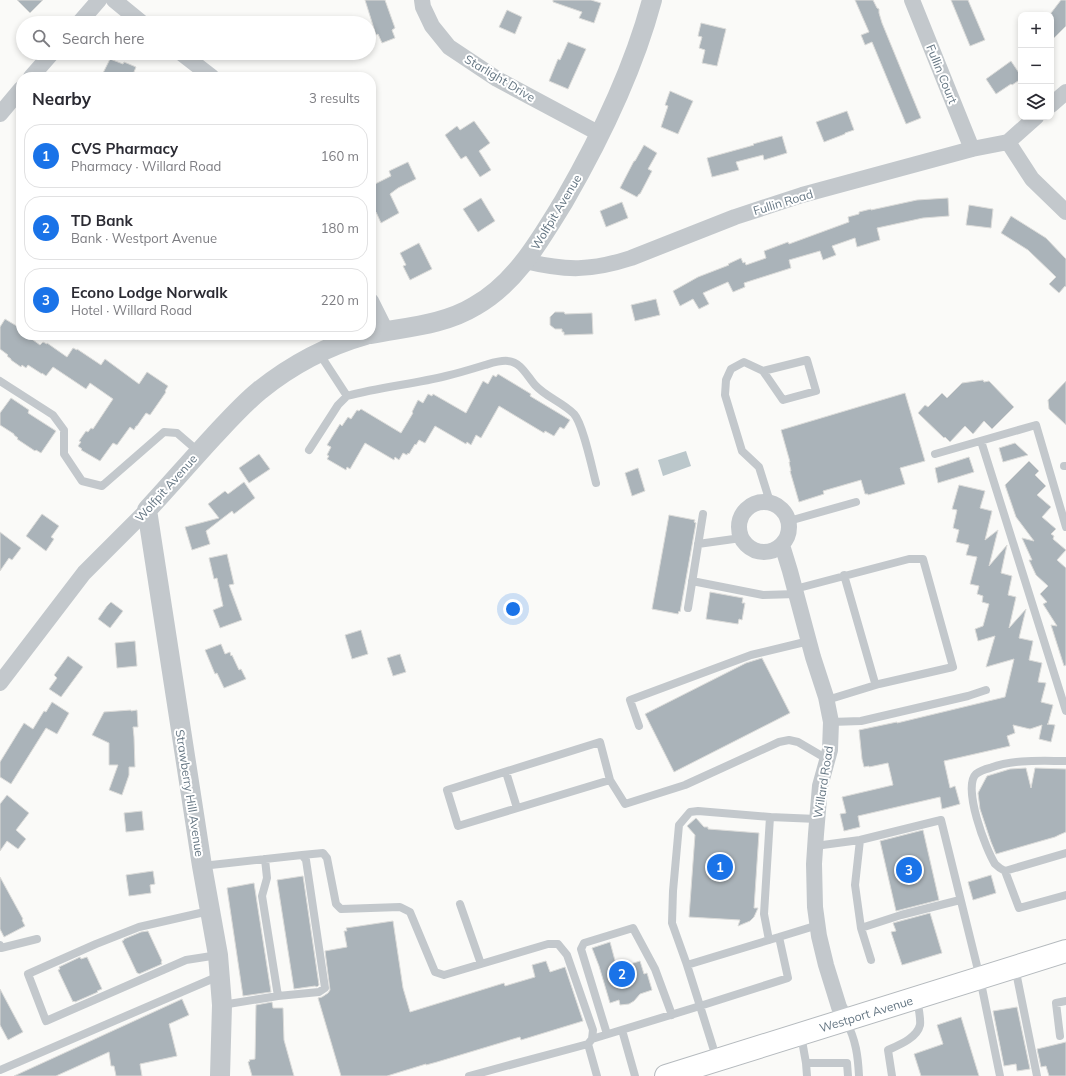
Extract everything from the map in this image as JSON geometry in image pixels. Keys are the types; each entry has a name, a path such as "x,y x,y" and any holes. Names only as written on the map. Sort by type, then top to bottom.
{"main road":[{"name":"Westport Avenue","path":"668,1076 1066,951"}],"street":[{"path":"84,16 99,0"},
{"path":"114,0 133,16"},
{"name":"Starlight Drive","path":"422,0 423,7 432,26 449,47 497,79 600,134"},
{"name":"Wolfpit Avenue","path":"378,332 434,323 470,309 500,288 525,261 549,226 585,163 610,114 629,72 644,29 652,0"},
{"name":"Fullin Court","path":"912,0 972,149"},
{"path":"35,72 46,60"},
{"path":"190,60 206,72"},
{"path":"1054,102 1066,92"},
{"path":"0,113 16,95"},
{"path":"1033,120 1008,142 1032,179 1066,212"},
{"name":"Fullin Road","path":"525,261 547,266 567,268 592,267 616,263 735,217 802,195 972,149 1008,142"},
{"name":"Wolfpit Avenue","path":"0,683 84,574 147,510 234,415 258,392 277,377 327,345 346,340"},
{"path":"770,502 785,512 789,521 790,530 782,545 774,550 765,552 755,551 747,546 741,538 739,522 744,511 754,503 770,502"},
{"name":"Strawberry Hill Avenue","path":"147,510 209,910 218,955 222,1005 220,1076"},
{"name":"Willard Road","path":"782,545 827,700 831,722 830,750 820,786 817,819 814,883 815,907 826,965 838,1007 846,1020"}],"lane":[{"path":"327,345 348,396"},
{"path":"763,371 807,360 816,391 782,400 763,371 744,362 731,369 726,380 725,395 742,451 760,467 770,502"},
{"path":"309,450 338,404 348,396 361,392 417,383 496,362 508,361 519,365 536,386 573,413 576,417 581,427 596,483"},
{"path":"0,380 53,415 64,430 64,454 82,481 102,486 164,432 177,433 199,452"},
{"path":"935,454 1036,425 1066,527"},
{"path":"981,441 1066,710"},
{"path":"789,521 856,502"},
{"path":"688,608 703,514"},
{"path":"698,544 741,538"},
{"path":"692,581 763,595 796,591 844,575 909,559 923,559 953,667 879,684 827,700"},
{"path":"844,575 876,684 879,684"},
{"path":"639,726 630,700 751,655 809,640"},
{"path":"831,722 861,720 968,696 986,690"},
{"path":"610,780 458,826 446,790 600,742 610,780 625,804 685,785 779,742 789,740 798,742 828,758"},
{"path":"1066,761 1013,762 997,765 977,774 972,783 975,814 989,852 993,861 999,868 1005,871 1019,908 1066,895"},
{"path":"506,772 517,808"},
{"path":"717,1060 672,923 679,825 690,812 698,811 817,819"},
{"path":"770,817 764,914 770,940"},
{"path":"815,846 860,840 941,820 980,978 1000,1076"},
{"path":"860,840 855,885 861,928 871,960"},
{"path":"202,866 323,853 327,858 336,904 341,909 400,907 410,912 435,972 444,975 548,944 558,944 567,955 593,1030 590,1042 597,1076"},
{"path":"1005,871 1066,853"},
{"path":"222,1005 278,996 319,992 325,988 306,860 302,855"},
{"path":"265,859 267,878 262,896 278,996"},
{"path":"861,928 901,915 960,900"},
{"path":"460,904 481,964"},
{"path":"209,910 139,927 28,974 46,1021 186,960 218,955"},
{"path":"687,965 818,925"},
{"path":"608,1034 581,949 584,943 633,928 656,969 672,1015"},
{"path":"469,1076 590,1042 608,1034 788,978 779,937"},
{"path":"0,945 2,948 37,939"},
{"path":"1015,967 1037,1076"},
{"path":"0,1070 219,976"},
{"path":"892,1076 888,1050 903,1044 917,1032 920,1024 917,998"},
{"path":"1060,1036 1056,1003 1066,1001"},
{"path":"846,1020 858,1057 859,1076"},
{"path":"622,1030 635,1076"},
{"path":"800,1034 807,1076"},
{"path":"806,1063 848,1063 848,1076"}],"shaded area":[{"path":"686,451 691,466 663,476 658,460"}],"building":[{"path":"17,0 43,0 30,13"},
{"path":"365,0 385,0 395,28 392,30 395,38 382,43 378,34 376,35 376,16 370,16"},
{"path":"553,0 591,0 601,3 594,23 579,18 582,12 553,2"},
{"path":"855,0 873,0 879,9 882,23 921,118 906,124 872,42 865,45 861,35 869,32"},
{"path":"951,0 968,0 985,40 970,46"},
{"path":"1061,0 1066,0 1066,26 1054,38 1054,12 1052,12"},
{"path":"507,10 522,17 515,34 499,27"},
{"path":"701,23 726,29 717,66 702,63 705,50 699,48 702,37 698,36"},
{"path":"568,42 586,49 568,89 549,81 558,59 560,60"},
{"path":"110,60 123,64 124,62 136,67 134,72 104,72"},
{"path":"1011,61 1018,72 1018,81 996,94 986,79"},
{"path":"670,91 693,101 678,134 661,127 668,106 665,105"},
{"path":"847,111 854,130 824,142 816,122"},
{"path":"474,121 490,143 479,151 491,170 480,177 466,156 461,159 445,135 457,126 460,130"},
{"path":"782,136 787,153 764,160 763,155 736,162 739,170 712,177 707,158"},
{"path":"644,145 657,153 648,169 652,171 637,197 620,188"},
{"path":"408,162 416,179 390,194 399,213 381,223 376,212 376,184 391,176 389,171"},
{"path":"481,198 495,221 478,232 463,209"},
{"path":"948,198 949,216 923,218 877,228 880,240 857,247 855,238 832,246 836,255 823,260 820,251 789,260 791,268 744,283 745,287 733,292 728,282 703,293 709,304 699,309 693,299 680,306 673,291 698,277 729,265 728,264 741,258 743,263 745,262 746,265 766,258 764,251 788,242 789,244 849,222 848,217 859,214 859,212 917,200"},
{"path":"622,202 628,218 606,227 600,211"},
{"path":"969,205 993,209 991,228 966,225"},
{"path":"1011,216 1046,238 1066,259 1066,287 1065,286 1059,293 1049,284 1056,277 1028,250 1001,233"},
{"path":"419,243 432,269 410,280 403,266 406,265 400,253"},
{"path":"656,299 660,315 635,321 631,305"},
{"path":"555,312 564,312 565,314 592,313 593,334 564,335 562,329 555,329 550,325 550,317"},
{"path":"5,319 16,326 16,340 33,340 40,345 43,342 47,343 67,357 73,348 77,349 101,365 105,359 139,384 147,372 168,386 165,391 166,392 150,415 146,413 134,430 130,427 117,445 113,443 100,461 81,450 82,449 78,446 81,442 79,441 86,431 88,432 91,428 93,429 113,399 90,383 86,389 53,367 46,376 28,365 26,368 22,365 21,367 0,349 0,327"},
{"path":"498,374 531,394 530,396 570,420 564,429 560,427 554,436 545,431 544,433 499,406 481,438 476,435 471,445 467,442 466,444 435,426 425,443 419,440 409,454 408,453 407,455 403,453 399,460 395,457 394,460 365,443 350,469 347,467 346,470 327,459 329,456 327,455 331,447 327,445 340,424 342,426 348,417 351,419 357,410 359,411 361,409 401,433 413,413 412,412 418,400 423,403 428,394 432,396 433,394 466,413 483,381 488,384 493,375 496,377"},
{"path":"983,380 984,382 989,381 1014,407 992,429 984,421 973,434 965,426 950,442 918,413 925,405 928,407 942,393 947,398 962,383"},
{"path":"1066,381 1066,425 1049,409 1048,400"},
{"path":"905,393 925,461 900,468 905,484 868,495 865,494 861,480 823,491 824,494 799,502 790,471 790,462 781,430"},
{"path":"11,398 29,410 28,413 56,431 41,453 36,450 35,451 17,439 18,438 14,434 0,425 0,413"},
{"path":"1015,443 1028,455 1003,462 999,448"},
{"path":"259,454 270,469 249,483 239,468"},
{"path":"969,457 974,472 938,483 935,468"},
{"path":"1029,461 1039,471 1035,475 1046,486 1037,495 1051,507 1042,517 1056,529 1051,534 1054,536 1053,539 1066,550 1057,560 1066,568 1066,665 1064,666 1051,625 1057,626 1043,604 1047,602 1040,594 1048,586 1036,575 1029,560 1032,560 1022,538 1034,541 1016,517 1005,485"},
{"path":"638,468 645,491 632,496 625,473"},
{"path":"244,482 255,498 234,514 232,511 206,531 210,544 192,550 185,527 219,518 208,504 225,491 228,494"},
{"path":"959,485 985,491 980,508 992,511 985,540 998,530 989,566 1007,545 1001,573 1012,576 1008,595 1016,597 1009,628 1026,609 1019,638 1033,641 1029,660 1042,663 1038,682 1046,683 1041,702 1053,705 1047,724 1055,725 1051,742 1039,739 1042,725 1030,729 1013,725 1015,733 1007,736 1010,746 944,761 950,788 955,786 960,804 942,809 940,797 858,816 860,827 844,831 840,814 846,813 842,797 893,785 888,763 864,767 859,730 897,723 1005,697 1014,659 986,667 995,636 978,641 975,629 983,626 989,604 982,602 983,596 977,594 979,586 970,584 977,557 966,555 969,545 956,542 959,530 953,528 957,510 952,509"},
{"path":"42,514 59,526 51,537 54,539 46,551 26,536"},
{"path":"669,515 695,520 694,522 696,523 680,612 679,611 678,614 652,609"},
{"path":"0,532 21,548 12,560 9,558 0,571"},
{"path":"227,554 234,584 229,585 242,620 220,628 213,610 223,606 217,578 214,579 209,558"},
{"path":"710,592 743,598 742,603 745,603 742,620 739,619 738,624 706,619"},
{"path":"111,602 123,611 110,628 98,619"},
{"path":"361,630 368,654 352,659 345,635"},
{"path":"135,641 137,666 117,668 115,643"},
{"path":"221,644 225,654 230,652 239,670 241,669 246,679 224,688 217,673 215,674 205,650"},
{"path":"400,654 406,672 393,676 387,658"},
{"path":"68,656 83,667 61,697 49,689 57,678 54,675"},
{"path":"762,658 790,713 674,772 645,714 746,663"},
{"path":"52,702 69,713 57,734 46,728 11,784 0,777 0,762 24,723 33,729 44,711 46,712"},
{"path":"137,710 138,727 133,727 135,767 129,767 129,775 122,795 109,790 118,765 109,765 109,743 92,735 104,712"},
{"path":"1026,768 1031,788 1035,768 1066,769 1066,832 1055,837 996,854 980,809 978,793 987,776 1010,769"},
{"path":"7,795 29,813 16,830 26,839 18,849 7,841 0,851 0,804"},
{"path":"142,811 144,830 126,832 124,813"},
{"path":"696,818 704,827 708,827 708,829 759,833 754,908 758,908 754,917 750,921 738,926 740,920 689,917 695,835 687,826"},
{"path":"923,830 939,900 896,911 880,841"},
{"path":"153,871 155,884 150,885 151,893 129,896 126,875"},
{"path":"991,875 996,893 973,900 968,882"},
{"path":"303,876 319,985 317,987 294,989 277,880"},
{"path":"0,877 23,919 22,920 25,926 4,937 0,929"},
{"path":"254,883 271,992 243,996 227,888"},
{"path":"930,913 942,953 902,965 891,932 896,931 893,923"},
{"path":"393,921 403,988 410,1012 504,983 505,986 535,977 532,965 546,961 550,972 565,967 583,1021 521,1040 520,1037 387,1076 341,1076 318,998 328,993 330,990 325,951 347,947 344,931 347,931 346,928"},
{"path":"148,931 162,964 139,974 137,973 122,941 141,932"},
{"path":"610,942 617,968 640,961 644,974 647,973 652,990 640,994 629,1004 620,1005 619,1000 610,1003 592,948"},
{"path":"80,957 81,959 87,957 102,989 73,1002 58,970 60,969 59,967"},
{"path":"0,989 23,1032 8,1040 0,1025"},
{"path":"182,999 189,1015 169,1024 177,1056 140,1064 142,1076 116,1076 114,1066 111,1066 109,1052 56,1076 14,1076"},
{"path":"272,1002 273,1008 283,1008 284,1040 294,1076 252,1076 248,1062 250,1061 249,1060 255,1059 256,1005"},
{"path":"1017,1007 1030,1069 1017,1071 1016,1064 1004,1066 993,1011"},
{"path":"961,1017 979,1076 921,1076 914,1054 943,1044 937,1025"},
{"path":"1066,1042 1066,1076 1049,1076 1046,1066 1041,1067 1037,1049"}],"place":[{"name":"CVS Pharmacy","path":"720,867"},
{"name":"Econo Lodge Norwalk","path":"909,870"},
{"name":"TD Bank","path":"622,974"}]}
